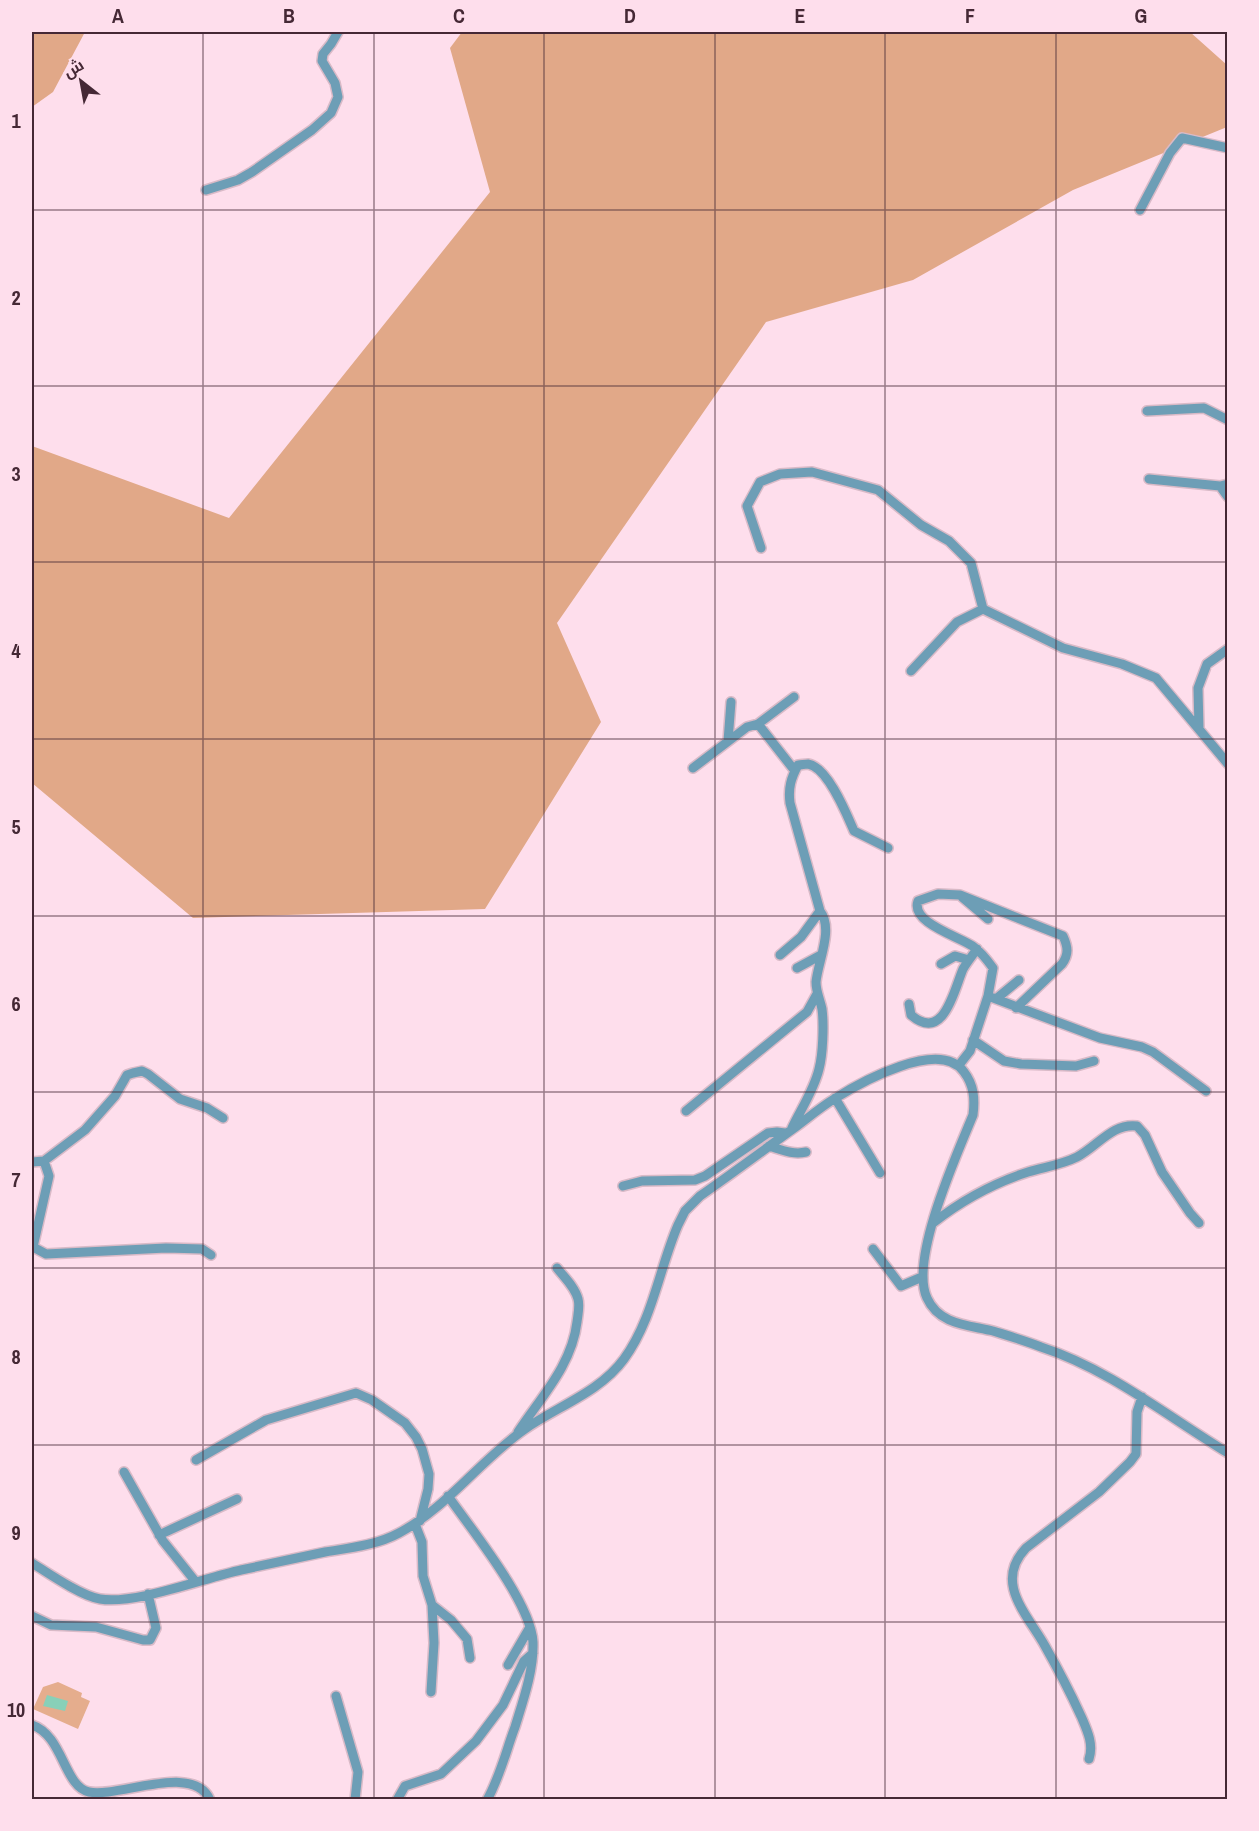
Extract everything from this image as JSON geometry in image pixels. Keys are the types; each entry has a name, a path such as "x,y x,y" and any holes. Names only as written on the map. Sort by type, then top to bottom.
{"street":[{"path":"206,190 238,180 252,172 312,130 331,113 338,97 335,83 322,61 322,54 338,32"},
{"path":"1140,210 1170,153 1182,138 1227,148"},
{"path":"1147,411 1204,408 1227,420"},
{"path":"761,548 747,506 760,482 780,474 813,472 878,490 921,525 949,541 970,563 983,609 1064,648 1122,664 1156,678 1227,764"},
{"path":"1149,479 1224,485 1227,497"},
{"path":"911,671 957,622 983,609"},
{"path":"1199,728 1198,688 1207,664 1227,649"},
{"path":"693,768 747,727 758,724 794,697"},
{"path":"728,741 731,702"},
{"path":"758,724 795,771"},
{"path":"686,1111 807,1012 816,994 826,928 825,917 820,911 790,803 789,787 798,765 813,766 840,796 854,831 888,848"},
{"path":"959,1065 970,1050 992,998 993,969 977,949 932,925 921,916 917,909 918,902 926,897 945,893 960,895 1063,936 1067,944 1067,956 1062,964 1016,1008"},
{"path":"960,895 988,919"},
{"path":"780,956 801,937 820,911"},
{"path":"909,1004 910,1015 918,1021 929,1023 938,1019 955,996 962,972 977,949"},
{"path":"797,968 821,955"},
{"path":"941,964 955,956 969,960"},
{"path":"992,998 1019,980"},
{"path":"788,1132 819,1070 822,1008 816,994"},
{"path":"992,998 1100,1038 1142,1047 1153,1052 1206,1091"},
{"path":"973,1040 1004,1061 1076,1066 1094,1061"},
{"path":"32,1563 88,1595 99,1599 116,1600 374,1542 397,1534 417,1522 515,1436 595,1387 614,1371 625,1358 647,1316 673,1236 685,1211 700,1196 834,1098 881,1075 923,1059 938,1058 959,1065 969,1079 975,1102 973,1115 927,1239 922,1277 927,1299 941,1316 959,1325 993,1331 1062,1354 1098,1372 1142,1397 1227,1453"},
{"path":"32,1162 44,1161 85,1130 116,1096 127,1075 133,1073 142,1071 148,1074 180,1099 207,1108 223,1118"},
{"path":"834,1098 880,1173"},
{"path":"933,1223 987,1190 1028,1172 1068,1162 1119,1127 1128,1125 1137,1126 1144,1135 1162,1172 1199,1223"},
{"path":"623,1186 642,1181 695,1180 705,1176 768,1133 788,1132"},
{"path":"769,1146 789,1153 806,1152"},
{"path":"44,1161 49,1176 33,1247 38,1251 46,1254 193,1248 202,1249 211,1255"},
{"path":"873,1250 901,1286 922,1277"},
{"path":"515,1436 559,1372 571,1349 576,1329 578,1300 557,1268"},
{"path":"196,1460 266,1420 356,1393 372,1400 405,1423 422,1449 429,1474 428,1489 417,1522 422,1542 423,1576 432,1605 434,1643 430,1692"},
{"path":"1089,1760 1092,1751 1087,1730 1044,1643 1019,1606 1014,1591 1013,1571 1019,1555 1026,1548 1099,1492 1136,1454 1136,1426 1142,1397"},
{"path":"124,1472 159,1535 195,1581"},
{"path":"448,1496 520,1603 530,1627 533,1653 530,1674 518,1716 487,1800"},
{"path":"159,1535 237,1499"},
{"path":"32,1616 51,1626 96,1627 150,1640 156,1628 148,1594"},
{"path":"432,1605 451,1620 467,1639 470,1658"},
{"path":"508,1665 530,1627"},
{"path":"397,1800 405,1786 441,1774 476,1741 502,1705 524,1661 533,1653"},
{"path":"336,1696 358,1772 355,1800"},
{"path":"32,1725 47,1733 77,1785 88,1792 186,1783 199,1786 208,1793 210,1800"}],"shaded area":[{"path":"32,32 85,32 53,92 32,107"},
{"path":"462,32 1190,32 1227,65 1227,127 1073,190 913,280 766,322 557,623 601,722 485,909 193,918 32,783 32,446 229,518 490,192 450,48"},
{"path":"58,1682 82,1693 81,1697 90,1701 78,1729 33,1709 43,1687"},
{"path":"47,1695 68,1701 65,1711 43,1706"}]}
